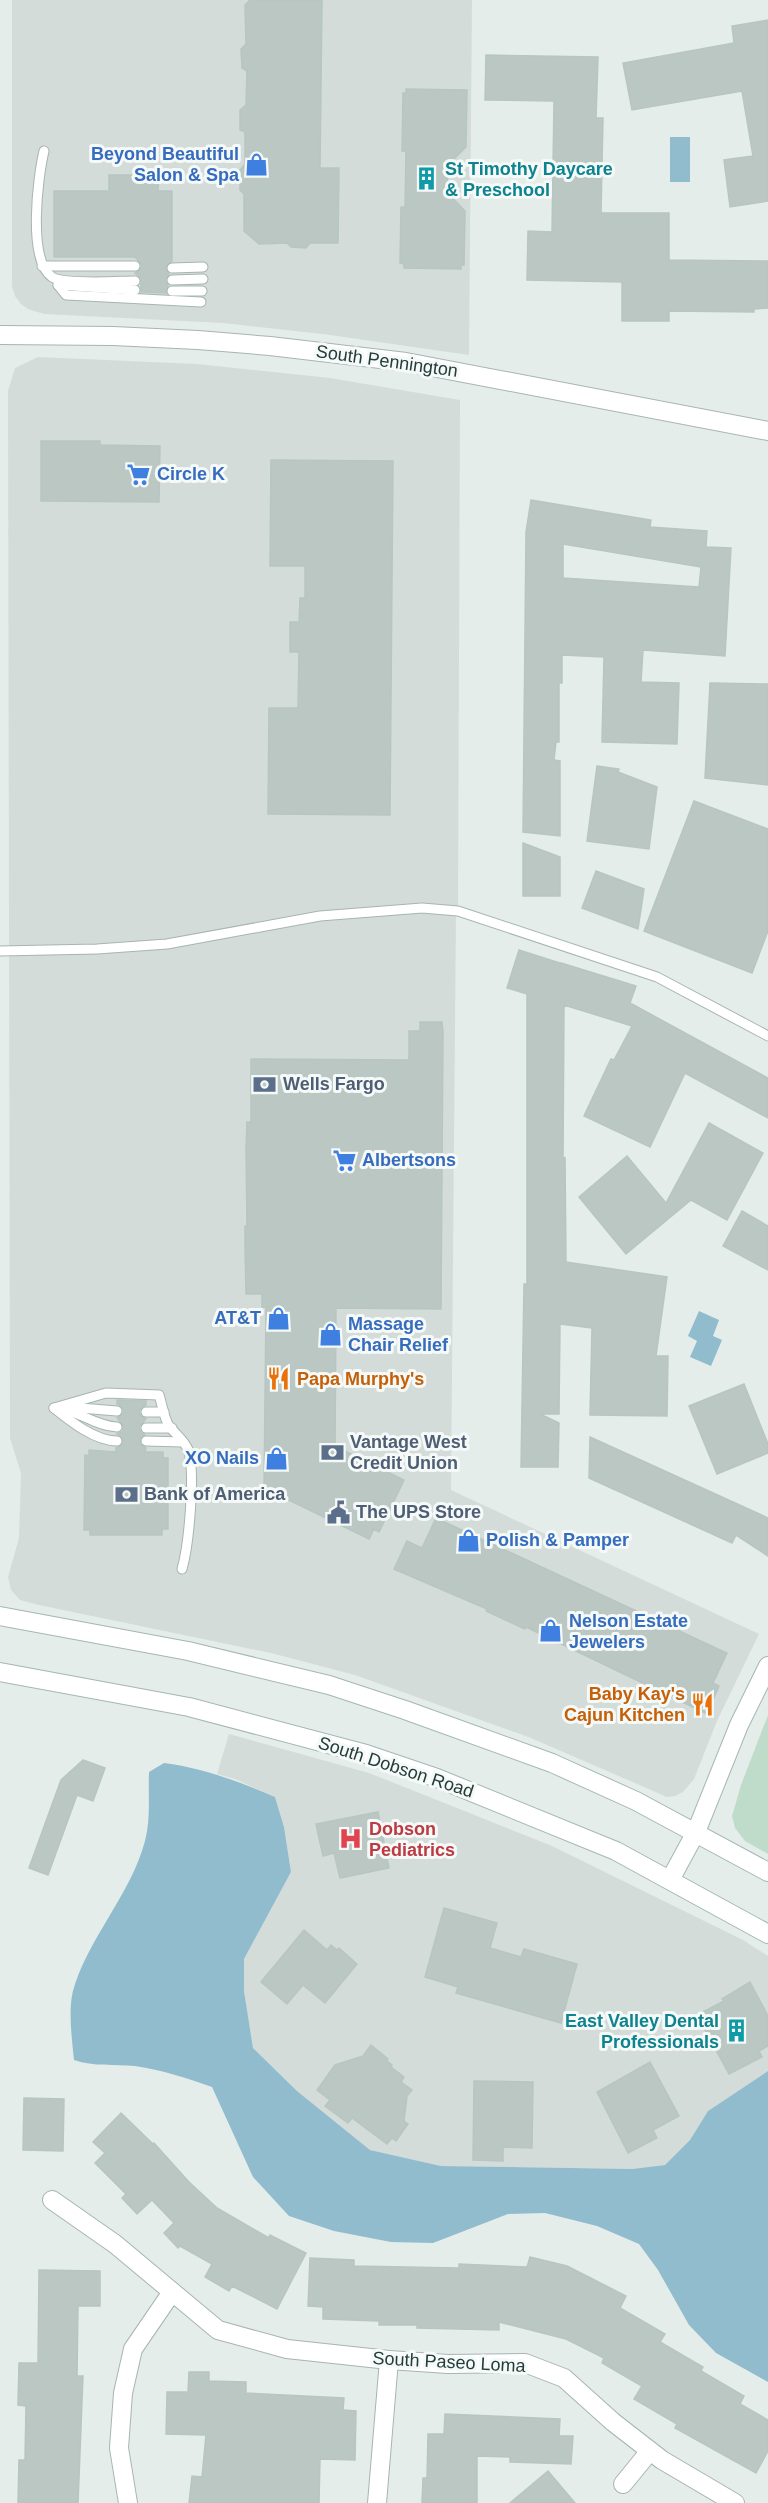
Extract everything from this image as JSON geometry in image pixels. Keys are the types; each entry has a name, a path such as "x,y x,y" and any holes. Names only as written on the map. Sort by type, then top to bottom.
{"street":[{"name":"South Pennington","path":"0,335 113,336 198,340 394,361 484,376 768,431"},
{"path":"0,1616 181,1649 329,1685 405,1710 552,1763 636,1801 768,1872"},
{"path":"670,1880 696,1832 738,1725 768,1666"},
{"name":"South Dobson Road","path":"0,1672 189,1707 366,1754 437,1778 616,1851 768,1934"},
{"name":"South Paseo Loma","path":"52,2200 115,2244 218,2330 287,2349 388,2360 448,2364 525,2363 564,2378 650,2451 735,2503"},
{"path":"128,2503 119,2448 123,2393 133,2349 172,2292"},
{"path":"377,2503 388,2360"},
{"path":"622,2484 650,2451"}],"lane":[{"path":"44,150 38,176 38,246 42,266 66,295 201,302"},
{"path":"42,266 135,266"},
{"path":"172,268 204,267"},
{"path":"51,276 64,280 135,285 58,285"},
{"path":"172,280 203,279"},
{"path":"172,291 202,291"},
{"path":"0,951 97,950 167,944 320,916 422,908 458,911 657,977 768,1036"},
{"path":"54,1408 106,1393 159,1395 172,1428 188,1451 191,1467 188,1550 183,1569"},
{"path":"54,1408 72,1407 117,1411"},
{"path":"54,1408 80,1414 100,1424 117,1427"},
{"path":"54,1408 72,1423 85,1428 97,1437 117,1441"},
{"path":"146,1412 165,1412"},
{"path":"146,1428 172,1428"},
{"path":"146,1442 183,1442"}],"shaded area":[{"path":"12,0 472,0 469,355 323,334 223,323 44,314 21,304 12,286"},
{"path":"38,357 197,364 330,378 460,400 458,911 456,911 451,1490 759,1634 717,1721 694,1779 683,1792 675,1796 667,1797 531,1738 355,1675 271,1653 39,1605 20,1600 11,1590 8,1577 19,1538 21,1473 10,1438 8,391 15,368"},
{"path":"229,1734 369,1773 552,1846 743,1940 768,1956 768,2071 708,2111 690,2140 665,2165 632,2169 441,2166 370,2150 297,2091 253,2048 244,1991 244,1959 291,1872 284,1827 275,1797 235,1779 217,1774"}],"green space":[{"path":"768,1715 768,1854 745,1841 735,1828 732,1816 741,1785"}],"water":[{"path":"670,137 690,137 690,182 670,182"},
{"path":"699,1311 719,1320 713,1336 722,1340 711,1366 690,1357 697,1341 688,1336"},
{"path":"164,1763 220,1776 275,1797 284,1827 291,1872 244,1959 244,1991 253,2048 297,2091 370,2150 441,2166 632,2169 665,2165 690,2140 708,2111 768,2071 768,2382 716,2353 689,2325 658,2270 639,2244 597,2226 545,2213 508,2214 433,2243 391,2242 334,2231 289,2216 253,2177 212,2087 145,2068 74,2060 71,2034 73,1991 88,1954 130,1880 138,1861 148,1824 149,1772"}],"building":[{"path":"250,0 322,0 320,168 339,168 338,243 310,243 306,248 291,247 287,243 259,244 244,231 244,194 240,190 240,170 245,164 245,132 240,130 240,110 246,105 247,71 242,68 241,49 246,44 245,5"},
{"path":"768,20 768,201 730,207 724,160 753,156 742,91 632,110 623,63 734,43 732,26"},
{"path":"486,55 598,57 596,118 603,118 601,213 669,213 669,260 768,261 768,308 754,309 754,312 669,311 669,321 622,321 622,282 527,280 528,231 552,232 554,101 485,100"},
{"name":"St Timothy Daycare & Preschool","path":"406,89 467,90 466,147 448,165 447,192 465,211 464,265 461,265 461,269 404,268 404,264 400,263 401,207 405,207 406,151 402,151 403,93 406,93"},
{"path":"109,175 159,175 158,191 172,191 172,261 165,268 169,274 165,280 168,285 166,293 141,292 141,278 135,273 142,265 135,257 54,257 54,191 109,191"},
{"path":"41,441 100,441 100,445 160,446 159,502 41,501"},
{"path":"271,460 393,461 390,815 268,814 269,708 298,708 299,652 290,652 290,622 299,622 300,598 305,598 305,566 270,566"},
{"path":"531,500 651,520 650,527 707,531 706,547 731,548 725,656 643,650 641,682 679,683 677,744 602,742 604,657 562,655 562,683 559,683 559,742 556,742 554,760 560,761 560,836 523,832 526,532","holes":["563,544 701,567 699,587 563,578"]},
{"path":"710,683 768,684 768,785 705,778"},
{"path":"597,766 619,769 618,772 657,787 649,849 587,841"},
{"path":"694,801 768,829 768,931 752,973 644,931"},
{"path":"523,843 560,857 560,896 523,896"},
{"path":"596,871 644,889 638,929 582,908"},
{"path":"519,950 560,963 560,968 561,963 636,986 630,1003 768,1078 768,1118 685,1073 650,1147 584,1116 611,1059 614,1060 632,1026 564,1005 563,1161 565,1157 566,1262 667,1277 656,1356 668,1356 667,1416 590,1415 592,1328 560,1324 559,1414 540,1414 559,1423 558,1467 521,1467 524,1284 527,1284 527,994 507,988"},
{"name":"Albertsons","path":"420,1022 442,1022 443,1032 441,1309 336,1308 335,1446 404,1480 379,1532 374,1529 369,1539 264,1488 266,1307 262,1307 262,1294 246,1294 246,1148 247,1122 251,1122 251,1059 409,1060 409,1031 420,1031"},
{"path":"709,1123 763,1153 727,1220 691,1200 626,1254 579,1197 627,1156 666,1203"},
{"path":"742,1211 768,1226 768,1270 723,1246"},
{"path":"744,1384 768,1444 768,1453 717,1474 689,1406"},
{"name":"Bank of America","path":"117,1400 146,1401 146,1405 139,1411 146,1419 139,1427 145,1435 140,1438 140,1444 146,1448 145,1452 163,1452 163,1458 168,1458 168,1529 162,1529 162,1535 90,1535 90,1530 84,1530 85,1455 89,1456 89,1450 116,1452 116,1448 123,1444 123,1438 117,1434 123,1431 123,1425 117,1418 124,1411 117,1404"},
{"path":"590,1437 768,1518 768,1556 736,1535 732,1543 589,1478"},
{"path":"436,1518 727,1653 713,1683 719,1686 707,1714 526,1627 525,1629 486,1611 487,1609 394,1569 407,1541 422,1548"},
{"path":"83,1760 105,1768 93,1801 77,1795 48,1875 29,1868 61,1780"},
{"name":"Dobson Pediatrics","path":"378,1812 389,1868 340,1878 334,1853 323,1856 316,1824"},
{"path":"444,1908 497,1923 490,1948 521,1957 524,1949 577,1964 561,2023 456,1993 458,1987 425,1977"},
{"path":"304,1930 327,1950 331,1945 337,1950 339,1948 357,1964 325,2003 303,1985 287,2004 261,1982"},
{"name":"East Valley Dental Professionals","path":"750,1982 768,2016 768,2046 759,2051 762,2057 729,2074 697,2015 724,2001 722,1999"},
{"path":"371,2045 388,2059 391,2067 404,2077 401,2082 412,2090 407,2096 404,2121 408,2124 396,2141 392,2138 387,2144 352,2118 348,2123 325,2106 330,2100 317,2090 335,2065 363,2056"},
{"path":"650,2062 679,2116 653,2130 657,2138 628,2153 597,2092"},
{"path":"474,2081 533,2082 532,2148 503,2147 503,2161 473,2160"},
{"path":"24,2098 64,2099 63,2151 23,2150"},
{"path":"121,2113 154,2143 189,2182 217,2208 269,2238 270,2235 306,2253 277,2309 232,2286 229,2291 205,2277 212,2264 180,2246 178,2248 164,2233 174,2223 152,2200 137,2214 122,2198 126,2194 95,2163 105,2153 93,2142"},
{"path":"530,2257 567,2266 626,2296 620,2308 665,2334 660,2342 703,2367 701,2371 744,2396 740,2404 768,2420 768,2451 756,2473 675,2428 677,2424 634,2399 642,2386 602,2363 604,2358 566,2339 499,2322 499,2330 417,2328 417,2325 379,2325 379,2321 323,2319 323,2307 308,2306 310,2258 354,2260 354,2266 459,2268 459,2264 527,2267"},
{"path":"39,2270 100,2271 100,2306 78,2306 77,2376 83,2376 78,2503 18,2503 19,2460 25,2460 26,2406 18,2405 19,2363 38,2363"},
{"path":"189,2372 209,2372 209,2381 246,2382 246,2393 344,2398 343,2410 356,2411 355,2460 320,2459 319,2503 189,2503 192,2476 202,2477 206,2435 166,2434 167,2392 188,2392"},
{"path":"445,2414 560,2419 559,2436 573,2436 571,2464 510,2462 510,2457 477,2456 477,2503 422,2503 423,2478 427,2478 428,2434 444,2434"},
{"path":"548,2471 575,2503 510,2503"}],"place":[{"name":"Beyond Beautiful Salon & Spa","path":"257,164"},
{"name":"St Timothy Daycare & Preschool","path":"427,179"},
{"name":"Circle K","path":"139,474"},
{"name":"Wells Fargo","path":"265,1084"},
{"name":"Albertsons","path":"344,1160"},
{"name":"AT&T","path":"279,1318"},
{"name":"Massage Chair Relief","path":"330,1334"},
{"name":"Papa Murphy's","path":"279,1379"},
{"name":"Vantage West Credit Union","path":"332,1452"},
{"name":"XO Nails","path":"277,1458"},
{"name":"Bank of America","path":"126,1494"},
{"name":"The UPS Store","path":"338,1512"},
{"name":"Polish & Pamper","path":"468,1540"},
{"name":"Nelson Estate Jewelers","path":"551,1631"},
{"name":"Baby Kay's Cajun Kitchen","path":"703,1704"},
{"name":"Dobson Pediatrics","path":"351,1839"},
{"name":"East Valley Dental Professionals","path":"737,2031"}]}
